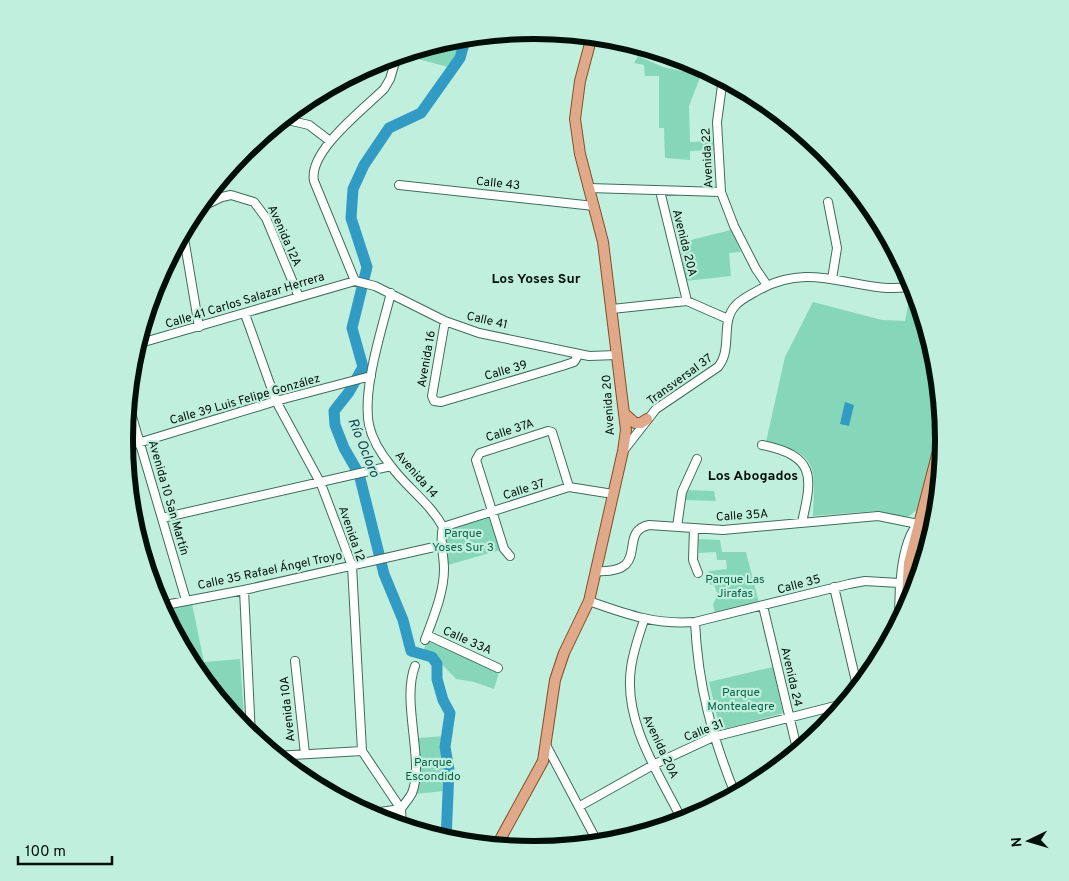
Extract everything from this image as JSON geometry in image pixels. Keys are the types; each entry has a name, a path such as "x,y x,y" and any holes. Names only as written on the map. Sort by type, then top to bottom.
{"main road":[{"name":"Avenida 20","path":"543,761 555,680 564,653 589,602 623,451 625,414 603,242 580,154 575,119 580,81 590,43"},
{"path":"625,414 635,423 641,423 647,419"},
{"path":"907,590 909,563 935,460"},
{"path":"921,551 929,521"},
{"path":"500,840 543,761"}],"street":[{"path":"358,282 312,174 314,164 330,142 384,89 394,64"},
{"name":"Avenida 22","path":"722,86 718,122 721,192 734,226 756,269 767,285"},
{"path":"291,121 308,125 330,142"},
{"name":"Calle 43","path":"399,184 594,206"},
{"path":"589,188 721,192"},
{"name":"Avenida 20A","path":"660,191 687,301"},
{"name":"Avenida 12A","path":"212,201 222,197 239,196 254,202 260,207 298,297"},
{"path":"828,202 837,248 832,279"},
{"path":"185,244 199,327"},
{"path":"612,309 687,301 728,318 734,306 767,285 796,276 832,279 895,289 906,287"},
{"name":"Calle 41","path":"358,282 375,286 445,321 479,333 589,356 617,354"},
{"name":"Calle 41 Carlos Salazar Herrera","path":"145,342 298,297 358,282"},
{"name":"Avenida 14","path":"390,293 372,376 368,414 369,426 373,438 391,466 436,514 443,527"},
{"name":"Avenida 12","path":"245,314 276,402 321,484 352,566 362,751"},
{"name":"Transversal 37","path":"623,451 647,419 674,396 712,372 724,360 728,318"},
{"name":"Avenida 16","path":"434,401 432,396 445,321"},
{"name":"Calle 39","path":"434,401 441,402 562,366 574,362 578,354"},
{"name":"Calle 39 Luis Felipe González","path":"133,445 352,380 372,376"},
{"name":"Avenida 10 San Martín","path":"134,422 186,600"},
{"name":"Calle 37A","path":"494,512 477,456 480,453 548,431 552,432 569,488"},
{"path":"762,445 793,454 806,469 808,493 802,522"},
{"path":"678,527 682,492 697,459"},
{"path":"162,518 321,484 391,466"},
{"name":"Calle 37","path":"443,527 569,488 612,494"},
{"path":"494,512 504,549 510,556"},
{"name":"Calle 35A","path":"596,571 613,571 625,566 630,557 636,534 641,528 655,525 723,530 878,516 918,524"},
{"path":"900,608 899,583 909,538 913,529 918,524"},
{"path":"443,527 440,537 443,545"},
{"path":"694,528 693,560 698,573"},
{"name":"Calle 35 Rafael Ángel Troyo","path":"168,604 244,590 443,545"},
{"name":"Calle 33A","path":"443,545 443,586 426,638 498,668"},
{"name":"Calle 35","path":"589,602 644,620 664,623 695,622 865,581 899,583"},
{"path":"834,587 856,681"},
{"path":"244,590 250,725"},
{"name":"Avenida 24","path":"763,606 796,746"},
{"name":"Avenida 20A","path":"644,620 631,670 631,696 637,730 680,815"},
{"path":"695,622 701,690 713,737 733,789"},
{"name":"Avenida 10A","path":"294,662 305,754"},
{"path":"381,812 401,809 412,794 414,786 411,690 415,666"},
{"name":"Calle 31","path":"580,806 655,764 713,737 835,707"},
{"path":"545,743 595,838"},
{"path":"285,755 362,751 401,809 402,820"},
{"path":"543,761 556,763"}],"green space":[{"path":"460,45 458,56 448,67 413,58"},
{"path":"638,56 663,67 701,75 689,106 690,142 716,141 716,150 690,151 690,160 665,158 664,128 659,128 659,76 645,76 644,65 634,63"},
{"path":"731,230 741,252 729,253 731,276 686,281 679,243"},
{"path":"910,297 929,362 933,388 936,440 917,510 904,517 875,511 813,516 814,485 810,465 805,458 796,452 766,442 785,357 813,302 882,320 905,321"},
{"path":"685,490 714,491 716,501 684,500"},
{"name":"Parque Yoses Sur 3","path":"486,516 489,518 500,550 448,565 442,539 449,526"},
{"name":"Parque Las Jirafas","path":"698,539 720,540 722,552 746,552 759,603 715,613 713,604 718,595 714,585 706,584 709,571 727,569 726,560 717,560 716,552 699,553"},
{"path":"192,604 204,662 240,659 244,718 233,706 233,703 230,703 220,690 220,683 215,683 200,664 169,608"},
{"path":"427,641 499,672 494,689 474,682 456,679 432,654 423,652"},
{"name":"Parque Montealegre","path":"773,667 783,713 720,730 709,682"},
{"name":"Parque Escondido","path":"445,736 442,747 446,769 444,791 416,794 420,775 418,738"}],"water":[{"path":"845,402 854,405 849,426 840,424"}],"waterway":[{"name":"Río Ocloro","path":"446,833 449,770 445,747 450,713 443,700 437,679 437,664 432,657 411,651 403,620 384,574 359,474 344,448 335,425 334,411 349,392 363,367 352,328 367,267 351,218 353,189 364,165 389,128 421,113 460,58 464,45"}],"district":[{"name":"Los Yoses Sur","path":"536,279"},
{"name":"Los Abogados","path":"753,476"}]}
